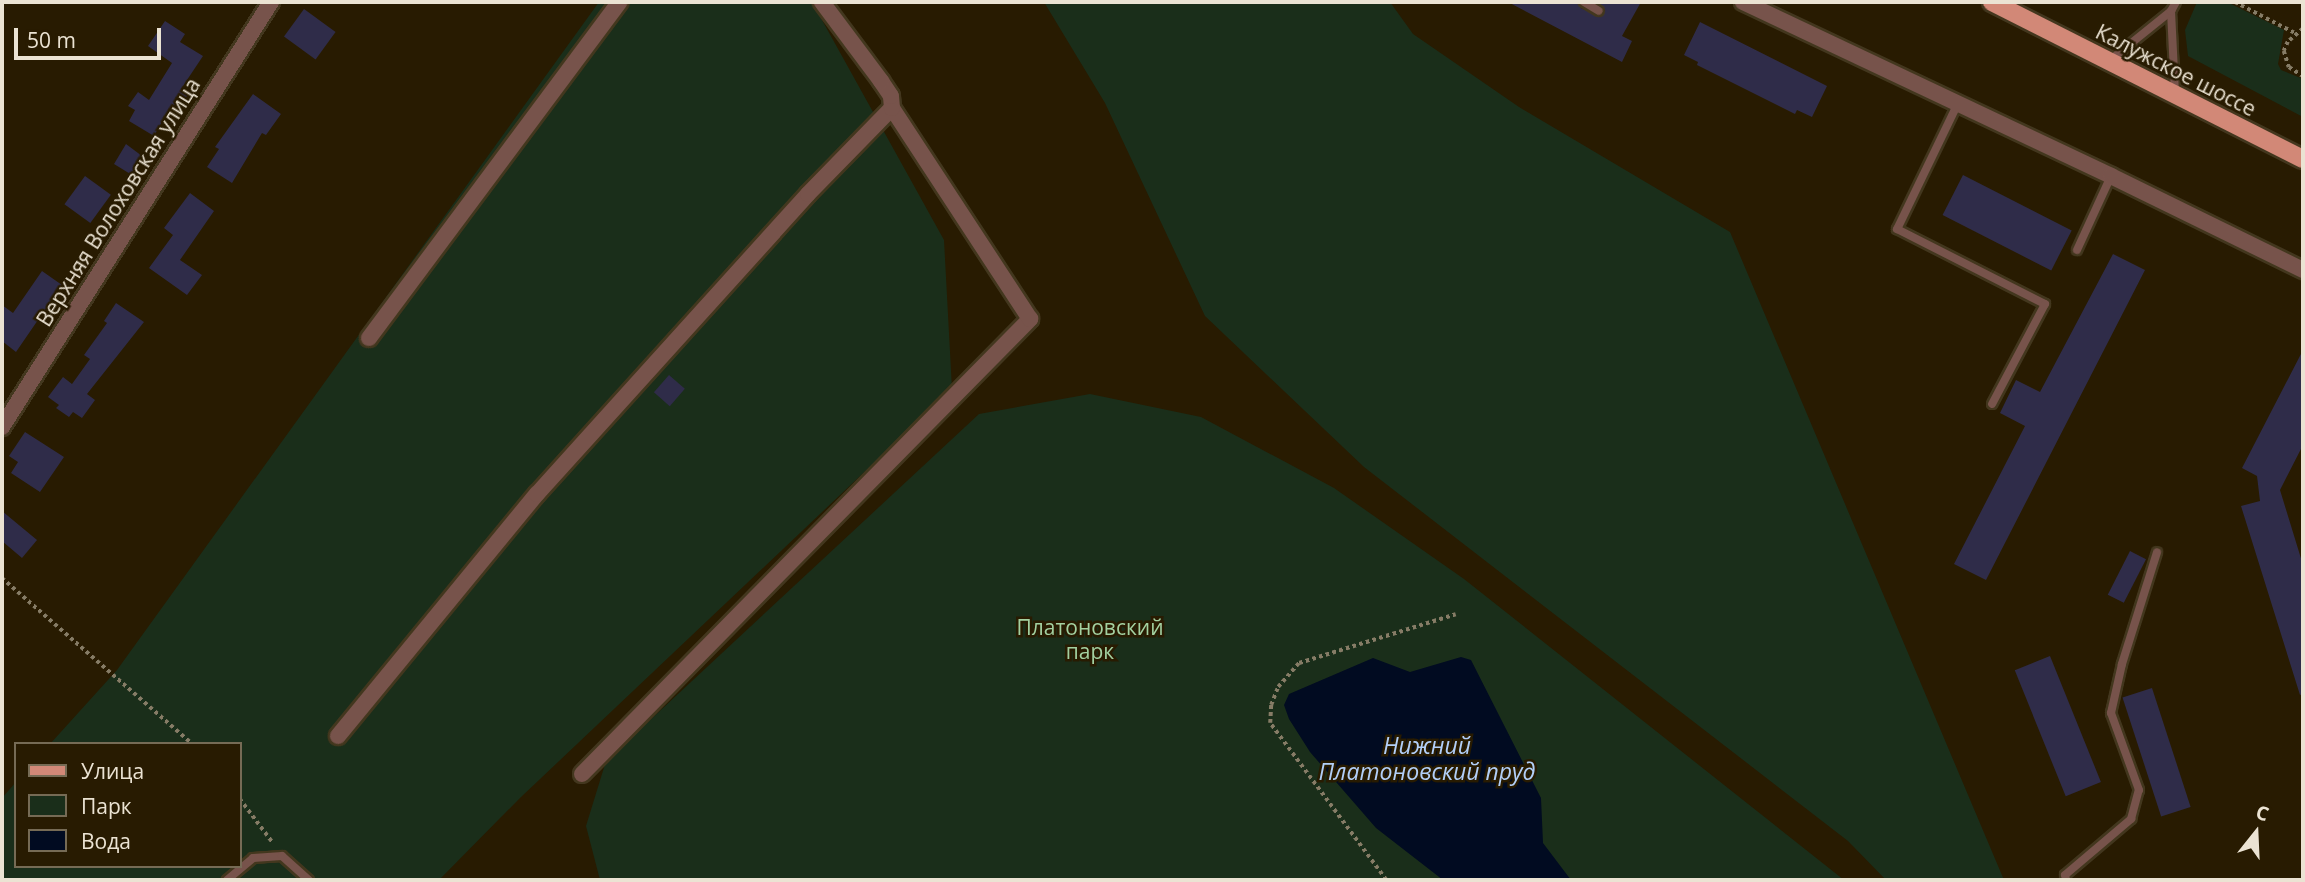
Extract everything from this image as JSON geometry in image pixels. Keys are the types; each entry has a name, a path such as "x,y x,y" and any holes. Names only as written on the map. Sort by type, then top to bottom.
{"main road":[{"name":"Калужское шоссе","path":"1992,2 2303,159"}],"street":[{"name":"Верхняя Волоховская улица","path":"2,427 271,2"},
{"path":"369,338 619,2"},
{"path":"582,774 1030,319 892,108 891,96 822,2"},
{"path":"1743,2 2111,176 2303,271"},
{"path":"338,736 537,494 808,194 892,108"}],"lane":[{"path":"1584,2 1600,11"},
{"path":"2109,61 2171,11 2176,2"},
{"path":"2171,11 2175,95"},
{"path":"1958,103 1897,229 2045,304 1992,404"},
{"path":"2077,250 2111,176"},
{"path":"2066,880 2065,875 2131,819 2140,790 2111,713 2122,664 2157,552"},
{"path":"242,867 253,858 282,856 309,880"},
{"path":"227,880 241,868"}],"path":[{"path":"2235,2 2295,33"},
{"path":"2303,29 2295,33 2288,42 2285,58 2289,67 2303,76"},
{"path":"2,578 190,742"},
{"path":"1386,880 1270,723 1271,705 1278,687 1299,663 1456,614"},
{"path":"242,802 282,856"}],"green space":[{"path":"599,2 812,2 944,240 952,389 520,798 439,880 2,880 2,798 14,784 14,868 242,868 242,742 52,742 117,670"},
{"path":"1044,2 1390,2 1413,34 1519,107 1730,232 2004,880 1886,880 1848,841 1364,467 1205,316 1105,103"},
{"path":"2197,2 2227,2 2284,30 2278,64 2281,70 2303,79 2303,117 2188,56 2185,30"},
{"name":"Платоновский парк","path":"1090,394 1201,417 1334,488 1464,579 1844,880 600,880 586,826 606,761 979,414"}],"water":[{"name":"Нижний Платоновский пруд","path":"1461,657 1471,660 1541,798 1543,843 1571,880 1443,880 1376,828 1310,752 1289,719 1284,705 1289,694 1373,658 1410,672"}],"building":[{"path":"1508,2 1578,2 1581,8 1600,17 1605,10 1596,2 1641,2 1622,36 1632,41 1622,62"},
{"path":"304,9 336,32 316,59 284,37"},
{"path":"165,21 185,34 180,42 203,56 181,89 189,93 176,113 169,109 154,136 129,121 135,110 128,106 138,92 149,100 172,63 148,46"},
{"path":"1700,22 1827,86 1812,117 1797,110 1795,114 1697,65 1698,62 1684,55"},
{"path":"253,94 281,114 266,135 262,133 232,183 207,167 219,149 215,147"},
{"path":"126,144 142,156 132,175 114,164"},
{"path":"1963,175 2072,230 2051,270 1943,215"},
{"path":"85,176 111,195 90,223 64,204"},
{"path":"190,193 214,211 180,260 202,275 187,295 149,268 173,235 164,228"},
{"path":"2113,254 2145,270 1986,580 1954,564 2025,426 2000,413 2016,380 2040,392"},
{"path":"42,271 62,285 16,352 2,341 2,305 13,313"},
{"path":"116,303 144,322 87,394 95,400 82,418 73,412 69,417 56,408 59,405 48,397 63,377 72,384 90,359 84,355 107,323 104,321"},
{"path":"2303,350 2303,445 2280,490 2303,565 2303,694 2300,695 2241,506 2260,501 2257,476 2242,468"},
{"path":"669,375 685,389 670,406 654,392"},
{"path":"25,432 64,457 40,492 11,473 18,462 9,456"},
{"path":"2,511 37,540 22,558 2,541"},
{"path":"2130,551 2146,559 2124,603 2108,595"},
{"path":"2050,656 2101,782 2066,796 2015,670"},
{"path":"2152,688 2191,807 2161,816 2123,698"}]}
